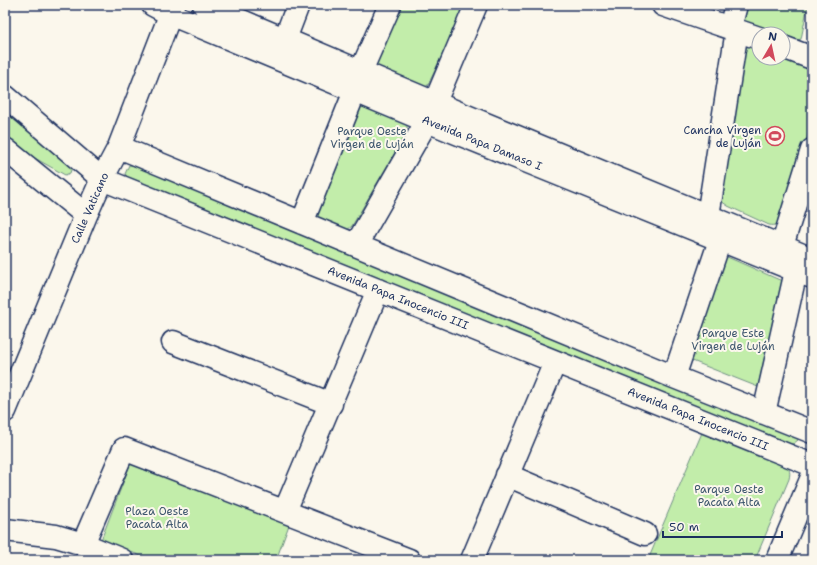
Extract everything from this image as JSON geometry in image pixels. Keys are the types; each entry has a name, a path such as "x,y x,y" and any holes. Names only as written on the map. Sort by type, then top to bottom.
{"street":[{"name":"Avenida Papa Damaso I","path":"204,5 285,39 358,81"},
{"path":"285,39 298,5"},
{"path":"302,223 358,81 390,5"},
{"path":"356,245 431,112 476,5"},
{"path":"663,5 751,35"},
{"path":"708,216 736,5"},
{"name":"Avenida Papa Damaso I","path":"166,8 358,81 720,240 807,269"},
{"name":"Calle Vaticano","path":"8,396 102,179 119,148 166,8"},
{"path":"791,48 811,52"},
{"name":"Avenida Papa Inocencio III","path":"5,96 102,179 812,466"},
{"name":"Avenida Papa Damaso I","path":"431,112 708,216 782,246 807,269"},
{"path":"119,148 674,377 812,432"},
{"path":"5,149 86,215"},
{"path":"782,246 812,150"},
{"path":"674,377 720,240"},
{"path":"764,413 807,269"},
{"path":"285,511 378,290"},
{"path":"173,342 331,404"},
{"path":"472,560 555,362"},
{"path":"83,544 124,449 409,560"},
{"path":"507,475 645,534"},
{"path":"777,560 812,476"},
{"path":"5,530 56,536 83,544 122,560"}],"green space":[{"path":"400,5 466,5 428,85 424,88 377,68 376,64"},
{"path":"742,5 808,5 801,39 798,40 791,38 791,26 757,26 743,21 740,16"},
{"path":"747,43 751,44 751,66 791,66 791,60 812,65 812,122 782,218 778,224 775,225 769,225 728,206 721,201 740,50"},
{"name":"Parque Oeste Virgen de Luján","path":"358,104 407,124 407,132 352,226 346,231 340,231 310,213"},
{"path":"5,106 72,167 70,173 65,175 24,152 5,138"},
{"path":"129,165 136,166 796,434 798,440 793,444 782,443 130,180 125,174"},
{"name":"Parque Este Virgen de Luján","path":"725,256 782,281 758,387 690,360"},
{"name":"Parque Oeste Pacata Alta","path":"704,428 784,462 789,470 789,479 755,560 648,560"},
{"name":"Plaza Oeste Pacata Alta","path":"131,462 289,525 276,560 151,560 101,540"}],"place":[{"name":"Cancha Virgen de Luján","path":"775,136"}]}
